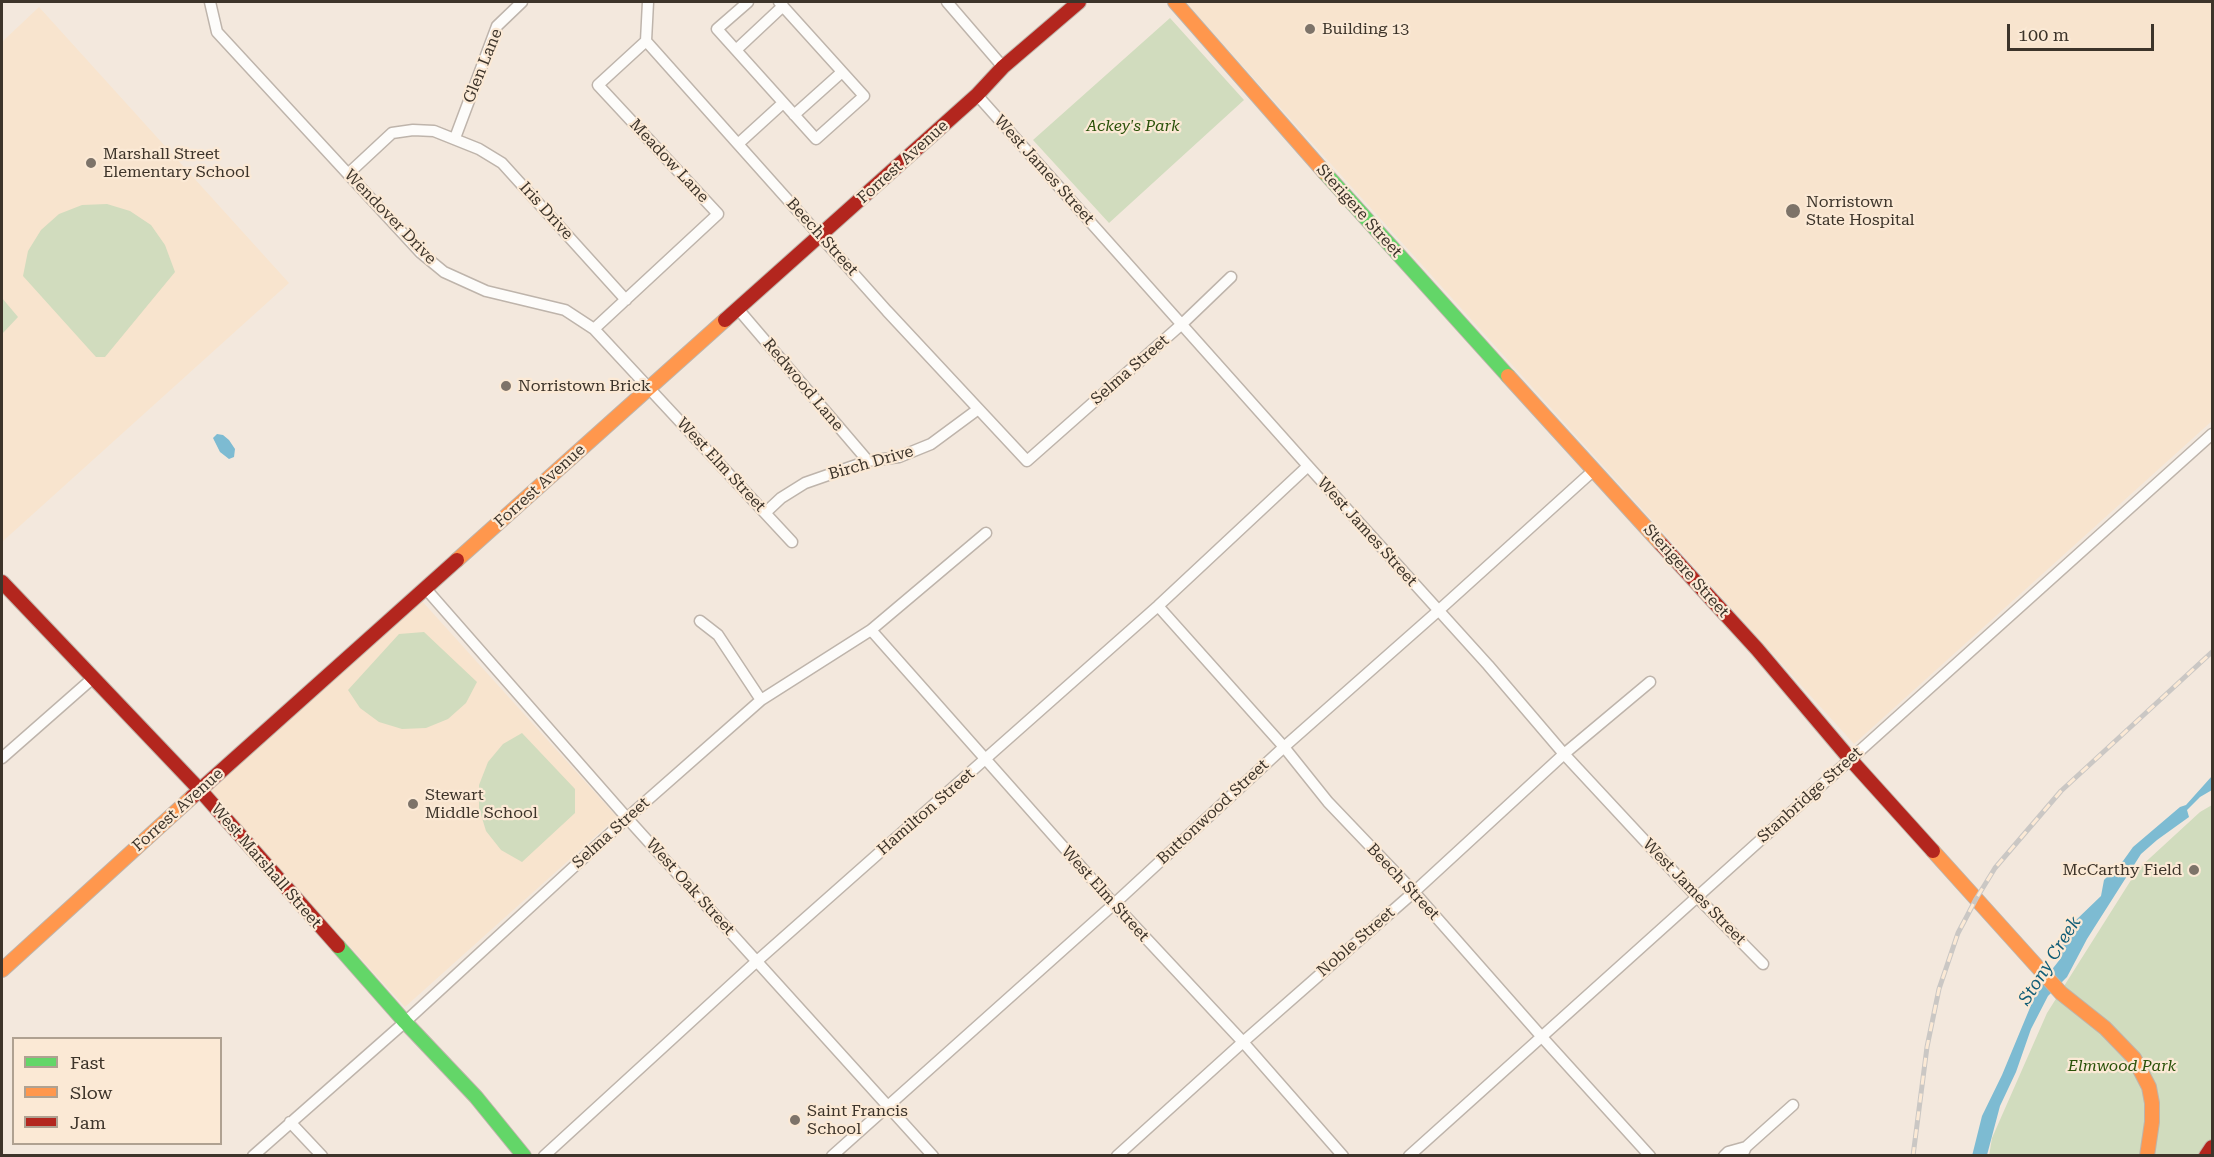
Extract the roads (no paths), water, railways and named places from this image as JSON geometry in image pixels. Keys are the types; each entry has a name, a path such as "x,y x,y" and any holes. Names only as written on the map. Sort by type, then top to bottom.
{"street":[{"name":"Wendover Drive","path":"210,2 217,32 421,253 444,272 486,291 565,310 594,329 650,388"},
{"name":"Glen Lane","path":"454,138 497,26 522,2"},
{"path":"646,41 648,2"},
{"path":"736,50 781,4 864,96 816,139 717,29 748,2"},
{"path":"947,2 1003,67"},
{"name":"Forrest Avenue","path":"2,970 977,95 1003,67 1079,2"},
{"name":"Sterigere Street","path":"1175,2 1368,222 1757,649 1850,759 2061,993 2120,1043 2134,1058 2149,1087 2152,1103 2152,1122 2147,1155"},
{"name":"Beech Street","path":"646,41 977,410 1027,461"},
{"name":"Meadow Lane","path":"594,329 718,214 598,85 646,41"},
{"path":"794,115 842,72"},
{"name":"West James Street","path":"977,95 1488,665 1564,754 1697,897 1763,964"},
{"path":"738,144 783,103"},
{"name":"Iris Drive","path":"349,173 392,133 413,130 434,131 479,148 502,163 626,300"},
{"name":"Selma Street","path":"1027,461 1182,324 1231,277"},
{"name":"Redwood Lane","path":"738,309 868,461"},
{"name":"West Elm Street","path":"650,388 792,542"},
{"name":"Birch Drive","path":"765,513 781,498 805,483 868,461 899,457 931,444 977,410"},
{"name":"Stanbridge Street","path":"1408,1155 2212,434"},
{"name":"Hamilton Street","path":"544,1155 757,961 1158,606 1308,466"},
{"name":"Buttonwood Street","path":"832,1155 1114,904 1284,747 1594,470"},
{"name":"Selma Street","path":"253,1155 405,1022 627,818 761,700 871,630 986,533"},
{"name":"West Marshall Street","path":"2,582 200,790 405,1022 476,1097 524,1155"},
{"name":"West Oak Street","path":"426,589 627,818 933,1155"},
{"name":"Beech Street","path":"1158,606 1284,747 1328,802 1414,892 1650,1155"},
{"path":"700,621 718,635 761,700"},
{"name":"West Elm Street","path":"871,630 1114,904 1243,1042 1343,1155"},
{"path":"2,758 93,678"},
{"name":"Noble Street","path":"1117,1155 1414,892 1564,754 1650,682"},
{"path":"1724,1155 1728,1152 1744,1151 1793,1105"},
{"path":"290,1122 322,1155"}],"water":[{"path":"217,434 229,440 235,449 234,457 229,459 220,452 213,438"},
{"path":"2212,776 2212,790 2200,797 2187,810 2189,817 2141,854 2087,939 2067,977 2048,996 2031,1029 2016,1072 2000,1106 1987,1155 1972,1156 1982,1116 2002,1075 2039,986 2061,958 2062,942 2066,935 2075,921 2101,896 2104,880 2133,847 2180,807 2186,805"}],"railway":[{"path":"1913,1156 1927,1047 1939,989 1958,933 1976,899 1995,868 2061,791 2212,652"}],"place":[{"name":"Building 13","path":"1310,29"},
{"name":"Marshall Street Elementary School","path":"91,163"},
{"name":"Norristown State Hospital","path":"1793,211"},
{"name":"Norristown Brick","path":"506,386"},
{"name":"Stewart Middle School","path":"413,804"},
{"name":"McCarthy Field","path":"2194,870"},
{"name":"Saint Francis School","path":"795,1120"}],"park label":[{"name":"Ackey's Park","path":"1133,126"},
{"name":"Elmwood Park","path":"2122,1066"}],"water label":[{"name":"Stony Creek","path":"2050,961"}]}
